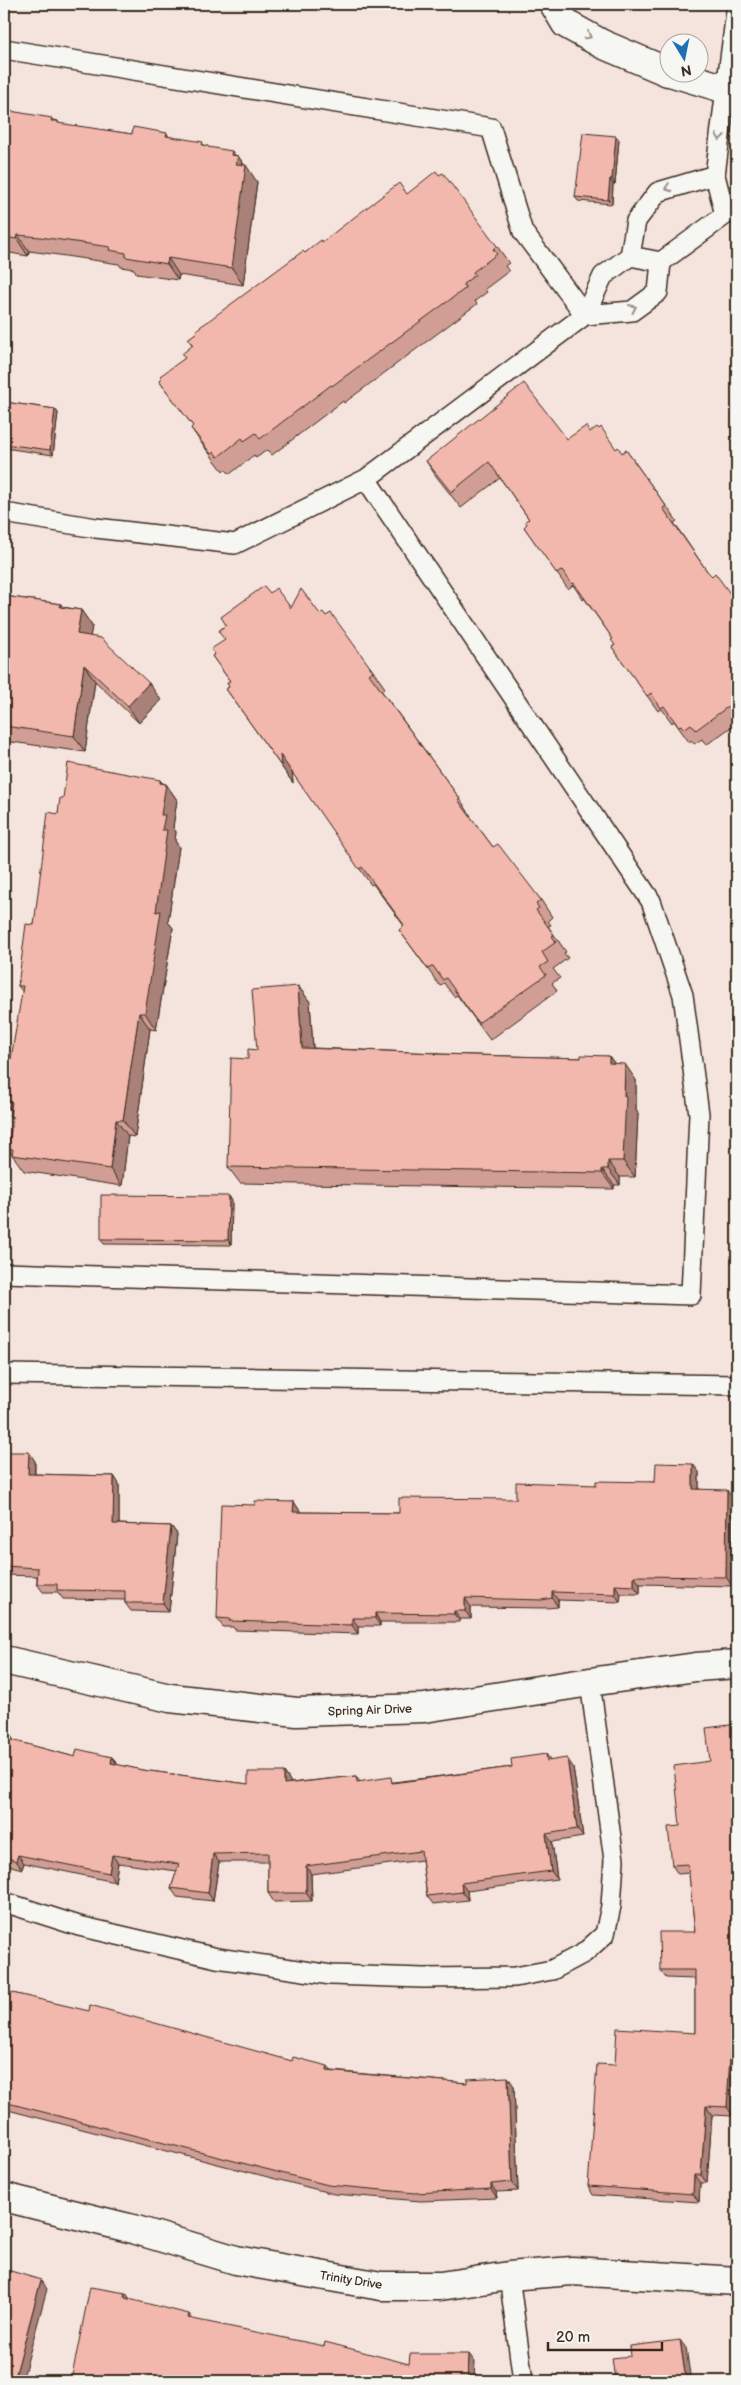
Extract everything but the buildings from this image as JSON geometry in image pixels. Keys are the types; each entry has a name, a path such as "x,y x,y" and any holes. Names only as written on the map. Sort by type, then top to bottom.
{"street":[{"path":"554,4 566,24 602,44 658,67"},
{"path":"703,82 726,89"},
{"name":"Spring Air Drive","path":"4,1660 170,1698 297,1712 424,1708 696,1667 737,1664"},
{"name":"Trinity Drive","path":"4,2197 133,2229 236,2260 381,2286 440,2286 509,2276 572,2271 737,2281"}],"lane":[{"path":"630,256 661,262 731,213 715,175 737,4"},
{"path":"4,48 492,128 523,232 585,315"},
{"path":"4,513 96,528 235,544 366,479 585,315 603,276 630,256 636,221 658,192 715,175"},
{"path":"585,315 632,311 658,292 661,262"},
{"path":"4,1273 691,1295 699,1114 683,995 651,901 366,479"},
{"path":"4,1374 737,1385"},
{"path":"4,1902 79,1926 218,1958 331,1975 423,1978 515,1977 552,1970 584,1953 605,1934 611,1906 614,1860 590,1682"},
{"path":"509,2276 523,2381"}]}
